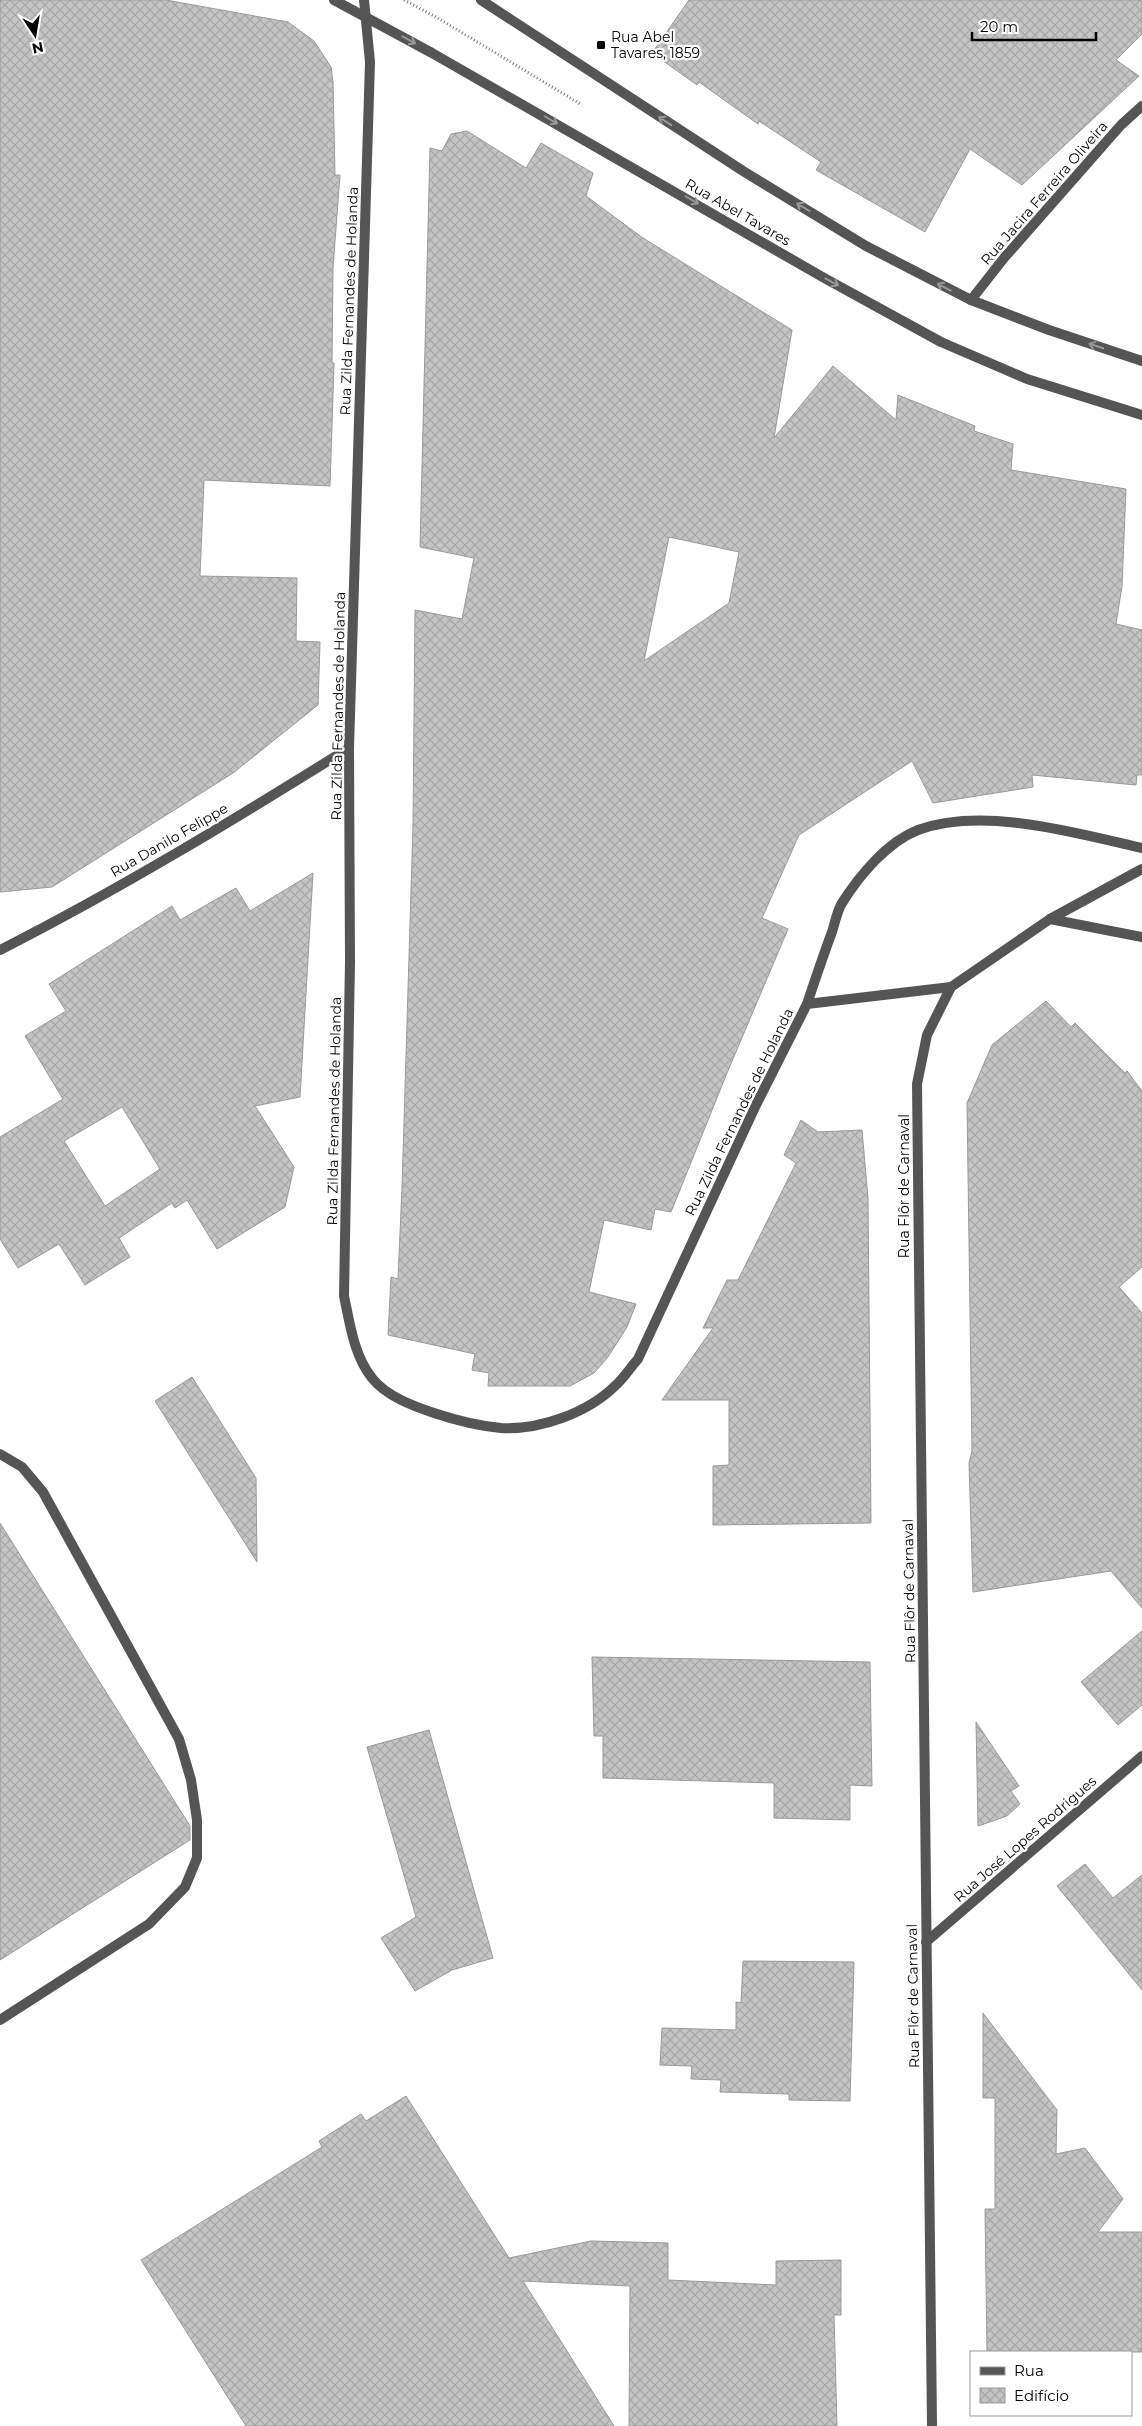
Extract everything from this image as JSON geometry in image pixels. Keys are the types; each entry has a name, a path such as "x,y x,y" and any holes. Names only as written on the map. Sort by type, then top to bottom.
{"street":[{"name":"Rua Abel Tavares","path":"334,0 638,169 826,279 941,342 1027,379 1142,415"},
{"name":"Rua Zilda Fernandes de Holanda","path":"364,0 370,62 349,748 350,962 344,1296 355,1345 372,1379 404,1403 452,1419 501,1428 533,1425 589,1406 615,1386 638,1360 756,1105 807,1004 951,987"},
{"path":"481,0 743,172 866,246 971,300 1049,330 1142,361"},
{"name":"Rua Jacira Ferreira Oliveira","path":"971,300 1004,258 1122,125 1142,106"},
{"name":"Rua Danilo Felippe","path":"0,950 72,913 265,800 349,748"},
{"path":"807,1004 841,905 865,872 891,846 916,831 954,821 992,822 1051,827 1142,848"},
{"name":"Rua Flôr de Carnaval","path":"932,2426 917,1084 927,1035 951,987 1050,918 1142,869"},
{"path":"1050,918 1142,937"},
{"path":"0,1454 22,1467 43,1492 179,1740 191,1780 197,1820 197,1858 185,1888 149,1924 0,2020"},
{"name":"Rua José Lopes Rodrigues","path":"926,1942 1142,1756"}],"building":[{"path":"0,0 166,0 288,22 314,41 331,67 335,175 340,175 333,268 332,363 334,363 330,486 204,480 200,576 297,578 296,641 320,642 318,705 233,773 52,887 0,892"},
{"path":"689,0 1142,0 1142,34 1116,60 1139,76 1022,185 970,149 925,232 816,170 821,162 759,121 758,124 699,82 697,85 652,53"},
{"path":"467,131 526,168 541,143 593,173 586,196 643,238 792,330 774,438 833,366 896,420 898,395 975,426 974,431 1013,444 1011,470 1126,489 1122,586 1116,624 1142,630 1142,775 1137,775 1136,785 1032,775 1033,787 933,803 912,761 799,835 762,918 788,929 671,1212 655,1209 651,1230 604,1220 589,1292 636,1304 627,1327 608,1357 594,1373 570,1386 488,1386 489,1373 472,1370 475,1354 388,1335 391,1277 398,1279 402,1188 413,825 415,610 462,619 474,558 420,547 430,148 442,151 451,134","holes":["669,537 739,552 729,603 644,661"]},
{"path":"313,873 300,1097 255,1106 294,1167 285,1207 217,1249 187,1200 175,1208 172,1203 119,1238 130,1257 85,1285 59,1244 18,1268 0,1239 0,1137 63,1099 25,1036 66,1011 49,984 172,906 180,920 236,888 250,911","holes":["122,1107 160,1169 105,1206 64,1141"]},
{"path":"1046,1001 1071,1027 1075,1023 1125,1073 1127,1071 1142,1091 1142,1267 1119,1287 1142,1313 1142,1608 1111,1571 973,1592 969,1463 972,1451 967,1103 992,1045"},
{"path":"801,1120 818,1132 862,1130 868,1198 871,1523 713,1525 713,1466 729,1465 729,1400 662,1400 713,1328 703,1328 727,1280 738,1280 796,1163 784,1155"},
{"path":"192,1377 256,1478 257,1562 155,1401"},
{"path":"0,1523 190,1826 190,1840 0,1960"},
{"path":"1142,1631 1142,1705 1118,1725 1081,1682"},
{"path":"592,1657 870,1662 872,1786 850,1785 850,1820 774,1818 774,1783 603,1778 603,1736 594,1736"},
{"path":"976,1722 1019,1786 1011,1791 1020,1804 1007,1816 978,1826"},
{"path":"429,1730 493,1958 452,1970 415,1991 381,1938 416,1917 367,1747"},
{"path":"1085,1864 1113,1898 1142,1875 1142,1990 1057,1886"},
{"path":"743,1961 854,1962 850,2101 789,2100 789,2094 720,2092 721,2080 691,2079 692,2066 660,2065 662,2028 736,2030 736,2002 741,2003"},
{"path":"983,2013 1057,2110 1056,2154 1085,2148 1123,2199 1098,2232 1142,2232 1142,2352 987,2351 985,2209 995,2209 995,2098 983,2098"},
{"path":"406,2096 509,2258 591,2241 668,2243 668,2280 776,2285 776,2261 841,2260 841,2315 834,2315 837,2426 629,2426 630,2286 523,2281 614,2426 246,2426 141,2260 322,2147 319,2141 361,2114 366,2121"}],"place":[{"name":"Rua Abel Tavares, 1859","path":"601,45"}]}
